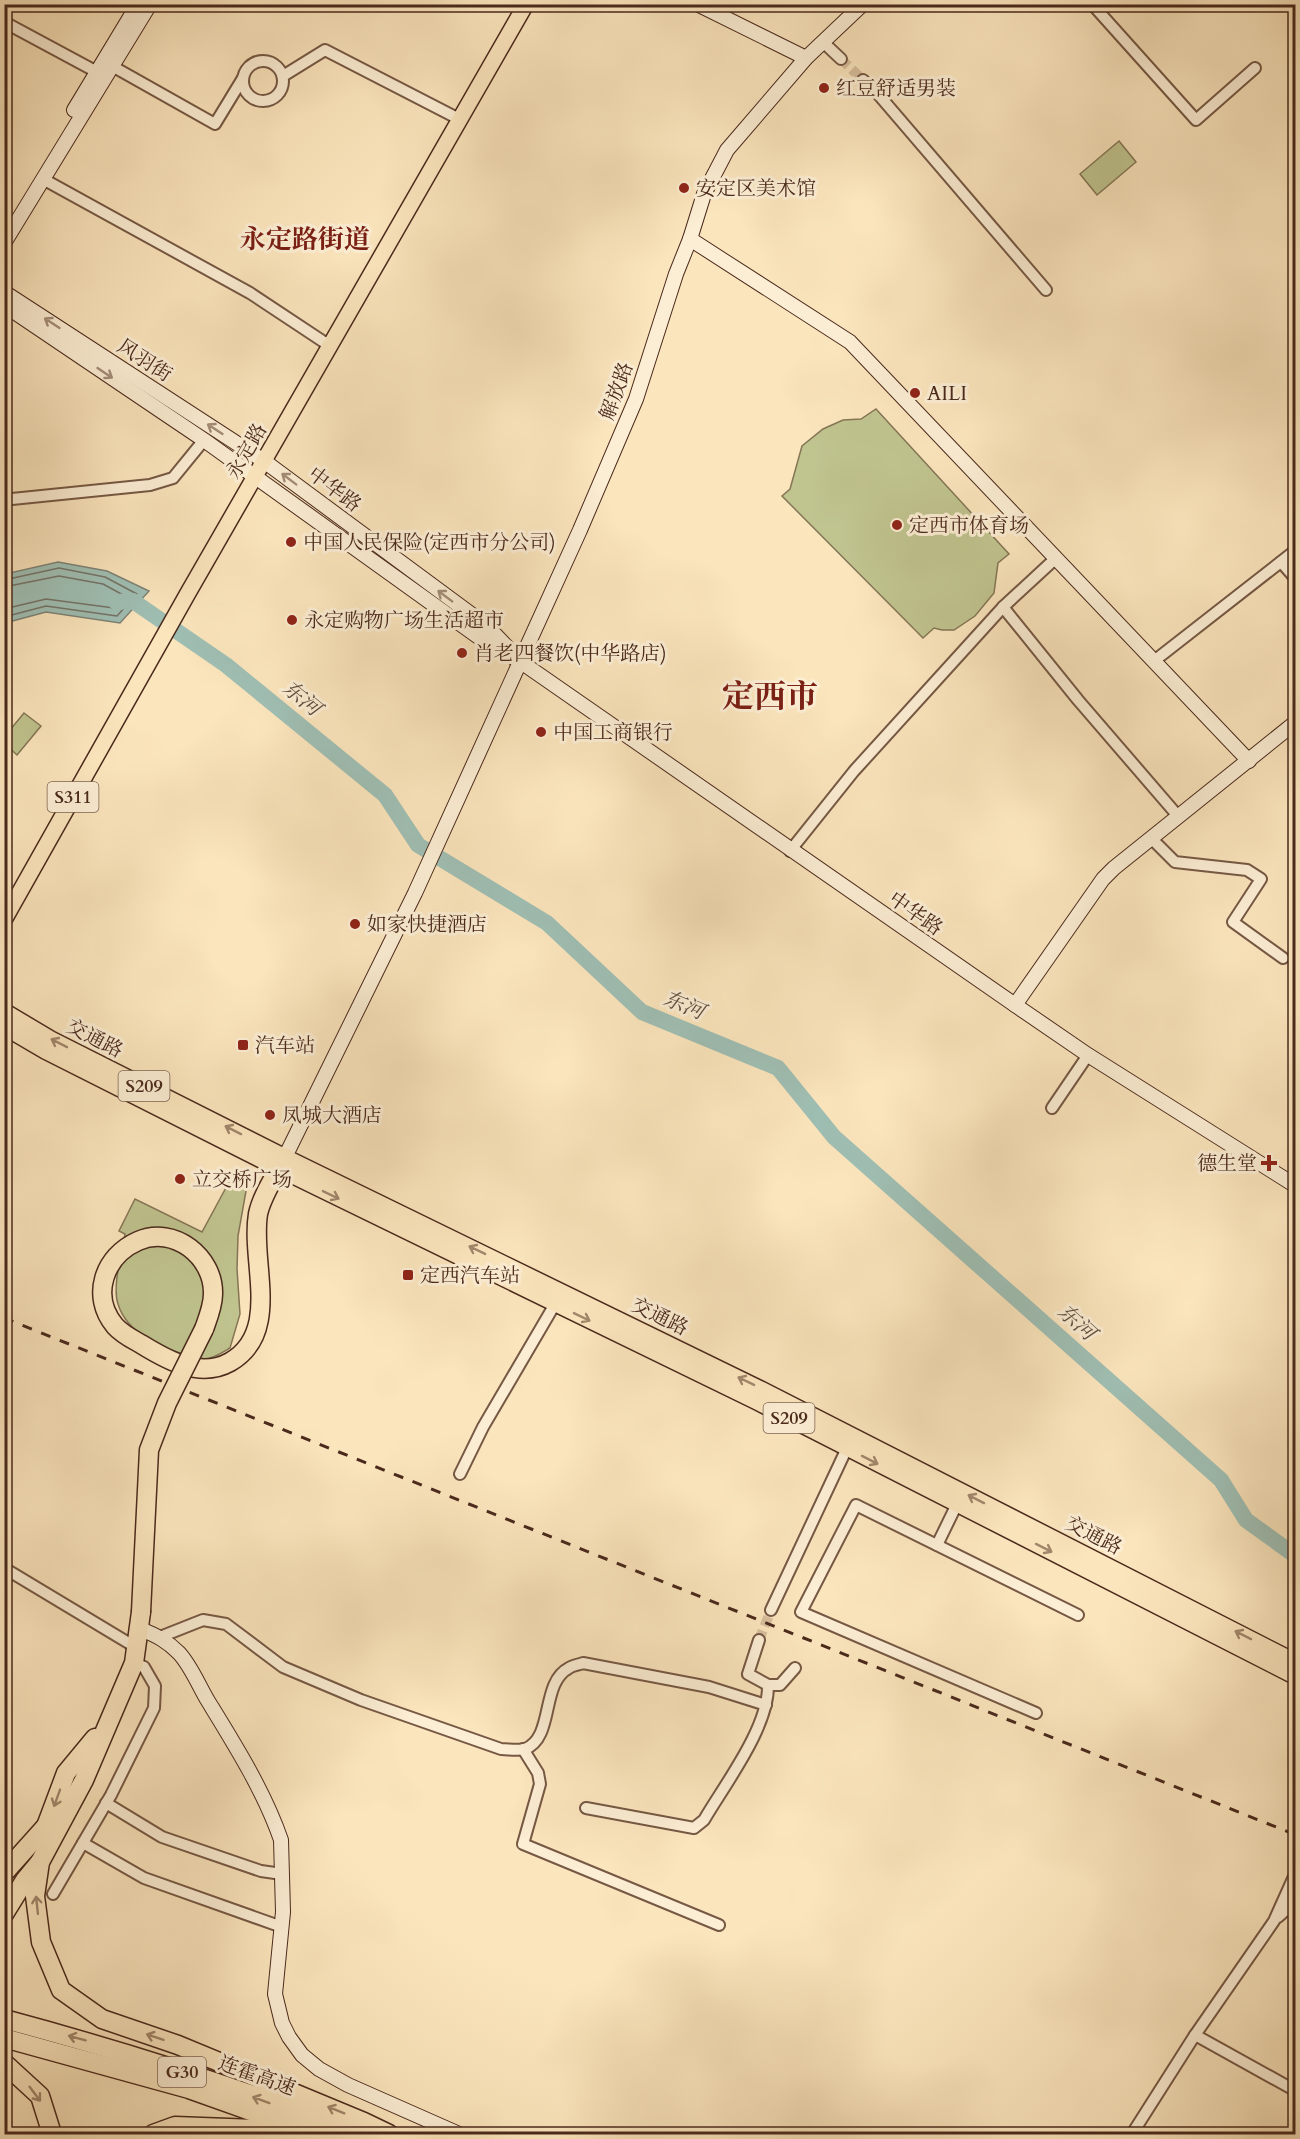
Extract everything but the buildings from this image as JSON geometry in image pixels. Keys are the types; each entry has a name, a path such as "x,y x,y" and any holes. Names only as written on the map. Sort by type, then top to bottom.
{"highway":[{"path":"4,1914 25,1880 40,1862 84,1780 136,1655 141,1620 149,1450 167,1403 204,1329 213,1295 212,1278 204,1261 192,1248 177,1240 159,1237 141,1239 125,1247 105,1273 102,1287 103,1302 108,1316 117,1328 163,1357 192,1368 211,1368 229,1362 244,1351 255,1336 260,1318 258,1213 282,1163"},
{"path":"25,1880 66,1773 108,1723"},
{"path":"4,1873 48,1824"},
{"path":"40,1862 35,1896 41,1942 61,1990 102,2019 178,2045 389,2134"},
{"name":"连霍高速","path":"4,2019 90,2042 195,2076 356,2134"},
{"name":"连霍高速","path":"4,2038 189,2089 315,2134"},
{"path":"4,2063 40,2096 52,2134"},
{"path":"153,2134 175,2126 258,2129 278,2134"}],"main road":[{"name":"永定路","path":"4,920 188,592 526,4"},
{"name":"交通路","path":"4,1011 51,1039 282,1163 555,1304 757,1402 1296,1677"},
{"name":"交通路","path":"4,1027 45,1051 763,1390 1296,1662"}],"street":[{"path":"4,228 138,4"},
{"path":"4,243 150,4"},
{"path":"697,4 807,58"},
{"name":"解放路","path":"282,1163 415,893 580,530 636,399 704,194 727,150 807,58 863,4"},
{"path":"1092,4 1196,120 1255,68"},
{"path":"4,22 97,72"},
{"path":"823,42 841,59"},
{"path":"283,76 325,50 461,120"},
{"path":"112,66 215,124 245,71 258,62 274,64 283,76 281,92 268,101 260,102 246,94 243,78"},
{"path":"863,80 878,94 1046,290"},
{"path":"43,179 250,292 330,346"},
{"path":"690,239 850,342 1248,761"},
{"name":"风羽街","path":"4,292 264,461"},
{"name":"风羽街","path":"4,305 255,477"},
{"path":"12,499 150,485 173,478 204,440"},
{"name":"中华路","path":"264,461 487,626 520,662"},
{"name":"中华路","path":"255,477 480,638 520,662 1088,1055 1296,1186"},
{"path":"1154,662 1296,550"},
{"path":"790,850 854,771 1003,607 1056,558"},
{"path":"1281,562 1296,579"},
{"path":"1003,607 1078,700 1178,816"},
{"path":"1015,1005 1103,879 1296,722"},
{"path":"1151,838 1175,862 1247,870 1262,879 1233,922 1283,958"},
{"path":"1052,1108 1088,1055"},
{"path":"460,1474 483,1427 555,1304"},
{"path":"771,1610 847,1448"},
{"path":"937,1545 957,1504"},
{"path":"1036,1713 801,1612 856,1505 1078,1615"},
{"path":"4,1568 136,1655 155,1686 154,1708 106,1803 53,1893"},
{"path":"141,1620 180,1655 259,1788 281,1840 282,1927 275,1994 282,2023 289,2037 302,2055 319,2069 348,2085 459,2134"},
{"path":"160,1637 203,1620 226,1624 283,1667 341,1692 501,1749 523,1749 536,1742 547,1712 552,1686 567,1668 583,1664 709,1687 766,1705"},
{"path":"759,1640 748,1674 768,1685 780,1685 795,1668"},
{"path":"586,1808 694,1828 704,1820 754,1737 768,1698 768,1685"},
{"path":"523,1749 538,1773 540,1784 524,1844 718,1925"},
{"path":"106,1803 162,1837 261,1871 282,1874"},
{"path":"83,1843 144,1878 282,1927"},
{"path":"1132,2134 1195,2035 1274,1921 1292,1899 1296,1872"},
{"path":"1195,2035 1296,2091"}],"green space":[{"path":"1119,141 1136,162 1097,195 1080,174"},
{"name":"定西市体育场","path":"876,409 1009,554 998,563 994,593 975,616 954,630 934,628 923,638 782,496 790,489 802,446 823,429 843,420 861,419"},
{"path":"24,713 41,726 17,755 5,744 5,736"},
{"path":"235,1171 243,1176 246,1191 238,1236 237,1269 240,1314 230,1348 214,1357 201,1359 147,1339 129,1324 123,1315 116,1297 118,1269 125,1234 119,1231 135,1199 202,1232"}],"water":[{"path":"58,562 107,571 149,591 120,623 46,612 5,623 5,574"}],"waterway":[{"name":"东河","path":"116,602 133,601 226,665 385,795 418,845 547,923 642,1012 778,1068 834,1137 1221,1480 1246,1520 1296,1556"}],"tunnel":[{"path":"841,59 863,80"},
{"path":"759,1640 771,1610"}],"railway":[{"path":"4,1318 1296,1835"}],"place":[{"name":"红豆舒适男装","path":"824,88"},
{"name":"安定区美术馆","path":"684,188"},
{"name":"AILI","path":"915,393"},
{"name":"定西市体育场","path":"897,525"},
{"name":"中国人民保险(定西市分公司)","path":"291,542"},
{"name":"永定购物广场生活超市","path":"292,620"},
{"name":"肖老四餐饮(中华路店)","path":"462,653"},
{"name":"中国工商银行","path":"541,732"},
{"name":"如家快捷酒店","path":"355,924"},
{"name":"汽车站","path":"243,1045"},
{"name":"凤城大酒店","path":"270,1115"},
{"name":"德生堂","path":"1269,1163"},
{"name":"立交桥广场","path":"180,1179"},
{"name":"定西汽车站","path":"408,1275"}],"district":[{"name":"永定路街道","path":"305,239"},
{"name":"定西市","path":"770,696"}]}
